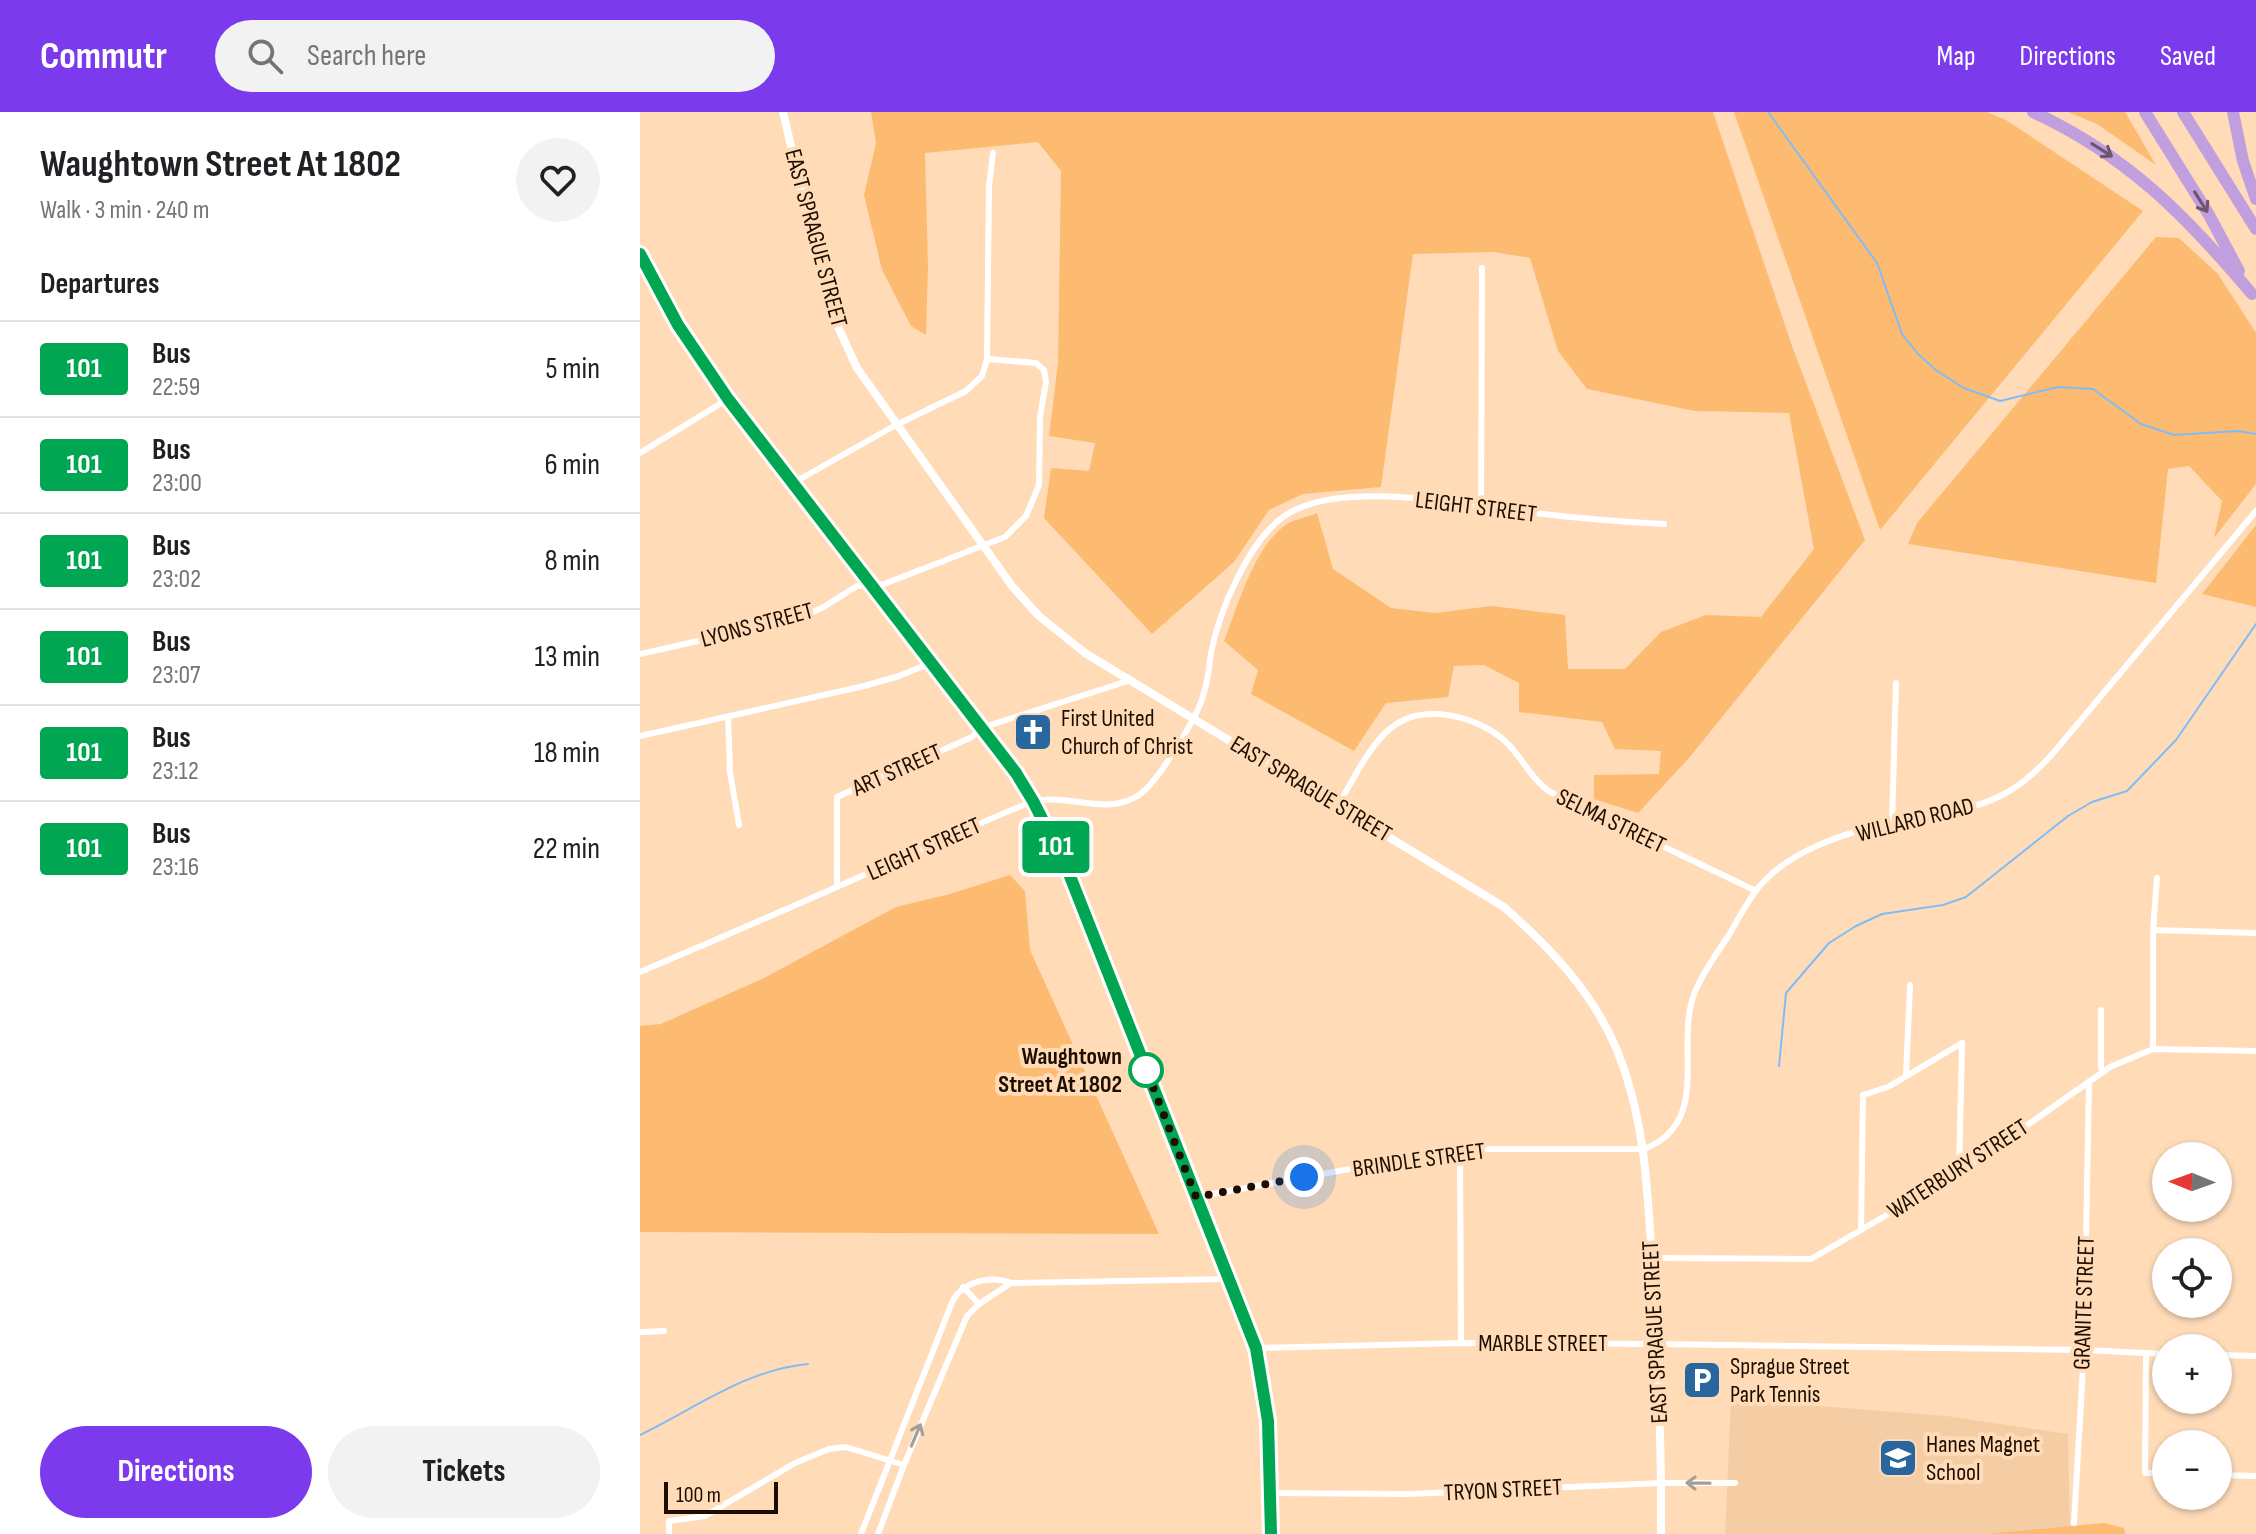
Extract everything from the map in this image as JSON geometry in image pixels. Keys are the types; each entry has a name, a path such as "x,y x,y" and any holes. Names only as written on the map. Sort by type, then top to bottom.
{"highway":[{"path":"2033,112 2109,154 2150,185 2192,226 2254,298"},
{"path":"2145,112 2209,215 2254,298"},
{"path":"2183,112 2256,229"},
{"path":"2233,112 2243,161 2256,199"}],"main road":[{"path":"640,254 678,325 728,399 981,728 1033,801 1066,866 1256,1348 1268,1421 1271,1534"}],"street":[{"name":"EAST SPRAGUE STREET","path":"783,112 824,288 857,368 982,547 1039,616 1085,653 1504,907 1556,955 1587,995 1615,1047 1637,1112 1644,1149 1657,1344 1661,1534"},
{"path":"793,483 978,383 987,359 989,186 993,153"},
{"path":"1481,507 1482,268"},
{"name":"LYONS STREET","path":"640,654 796,619 822,608 857,586 884,584 982,547 1014,530 1026,516 1037,494 1040,417 1046,382 1044,370 1036,363 987,359"},
{"path":"640,453 728,399"},
{"name":"LEIGHT STREET","path":"640,972 1033,801 1116,805 1141,794 1159,773 1194,718 1203,699 1212,652 1226,605 1266,531 1285,515 1315,502 1355,497 1427,499 1609,522 1664,524"},
{"name":"WILLARD ROAD","path":"1644,1149 1670,1135 1681,1113 1688,1086 1689,1020 1695,993 1756,891 1771,873 1801,853 1892,822 1966,809 2004,795 2025,782 2055,751 2256,511"},
{"path":"640,736 864,686 932,662"},
{"name":"ART STREET","path":"837,887 837,797 972,737 981,728 1131,680"},
{"path":"1892,822 1896,683"},
{"name":"SELMA STREET","path":"1338,805 1388,730 1401,721 1417,716 1460,718 1494,732 1516,752 1550,792 1756,891"},
{"path":"728,717 730,772 739,825"},
{"path":"2153,1049 2153,930 2157,878"},
{"path":"2153,930 2256,933"},
{"path":"1906,1076 1910,985"},
{"path":"2101,1010 2103,1072"},
{"path":"1861,1230 1863,1095 1888,1087 1962,1043 1959,1173"},
{"name":"WATERBURY STREET","path":"1652,1258 1811,1259 1959,1173 2125,1059 2153,1049 2256,1051"},
{"name":"GRANITE STREET","path":"2074,1523 2084,1350 2089,1082"},
{"path":"1460,1149 1461,1343"},
{"name":"BRINDLE STREET","path":"1196,1197 1460,1149 1644,1149"},
{"path":"861,1534 953,1300 963,1287 975,1282 1005,1280 1011,1283 1228,1279"},
{"path":"878,1534 967,1316 979,1304 1011,1283"},
{"path":"963,1287 979,1304"},
{"path":"640,1332 664,1331"},
{"name":"MARBLE STREET","path":"1256,1348 1461,1343 1657,1344 2084,1350 2152,1354"},
{"path":"2146,1354 2145,1473 2152,1473"},
{"path":"2232,1355 2256,1356"},
{"path":"669,1534 669,1521 705,1516 795,1463 829,1449 846,1447 904,1465"},
{"path":"2232,1475 2256,1476"},
{"name":"TRYON STREET","path":"1270,1493 1408,1494 1662,1483 1735,1483"}],"shaded area":[{"path":"871,112 1713,112 1792,346 1865,540 1689,758 1638,813 1594,799 1594,775 1659,774 1661,751 1615,749 1602,722 1519,712 1519,683 1484,665 1454,666 1448,697 1386,703 1354,751 1251,694 1258,670 1224,641 1256,561 1275,534 1287,524 1317,513 1333,569 1391,608 1435,613 1492,606 1565,615 1568,669 1625,669 1661,632 1706,615 1761,617 1814,549 1789,413 1695,411 1587,389 1558,351 1530,258 1494,252 1413,254 1381,487 1303,494 1269,510 1234,562 1152,634 1044,518 1051,468 1089,471 1095,443 1049,436 1058,363 1061,171 1038,142 925,153 926,335 911,326 882,270 864,195 876,143"},
{"path":"1734,112 1987,112 2006,120 2143,211 1880,530"},
{"path":"2068,112 2125,112 2156,165 2097,124"},
{"path":"2156,237 2179,238 2218,274 2256,333 2256,484 2214,538 2222,501 2189,466 2168,469 2156,583 1908,544 1917,523"},
{"path":"2256,525 2256,607 2202,594"},
{"path":"1010,875 1025,891 1030,950 1159,1234 640,1232 640,1026 661,1024 764,978 896,907"},
{"name":"Hanes Magnet School","path":"1731,1399 1946,1416 2068,1434 2070,1534 1725,1534"},
{"path":"2104,1523 2124,1528 2125,1534 1985,1534"}],"waterway":[{"path":"1768,112 1877,263 1902,334 1937,371 1964,388 2000,401 2058,387 2093,389 2141,424 2174,435 2238,431 2256,434"},
{"path":"1779,1066 1786,993 1829,943 1882,914 1943,905 1966,897 2068,816 2092,802 2127,791 2176,740 2256,624"},
{"path":"640,1435 742,1382 808,1364"}],"bus line":[{"name":"101","path":"640,254 678,325 728,399 1016,773 1066,866 1256,1348 1268,1421 1271,1534"}],"place":[{"name":"First United Church of Christ","path":"1033,732"},
{"name":"Waughtown Street At 1802","path":"1146,1070"},
{"name":"Sprague Street Park Tennis","path":"1702,1380"},
{"name":"Hanes Magnet School","path":"1898,1458"}],"route":[{"path":"1146,1070 1142,1059 1196,1197 1304,1177"}]}
